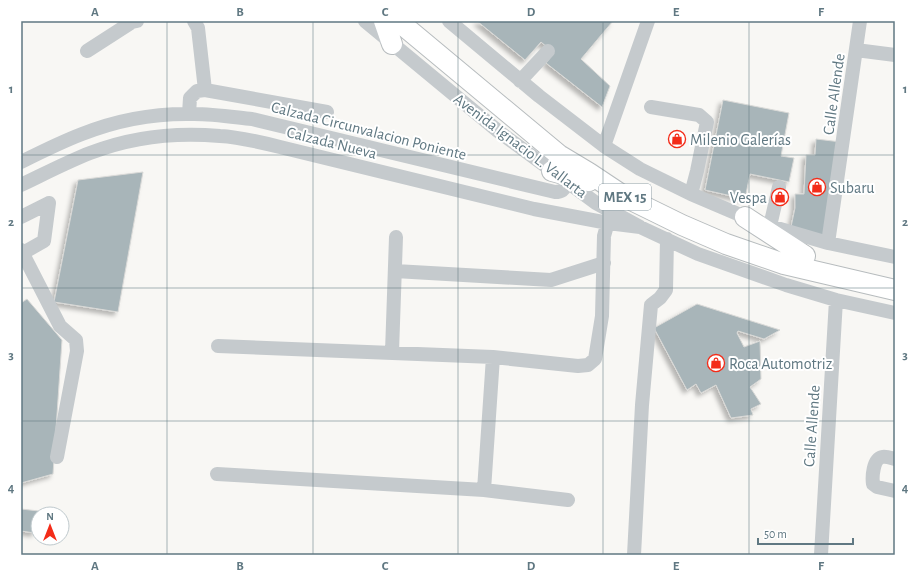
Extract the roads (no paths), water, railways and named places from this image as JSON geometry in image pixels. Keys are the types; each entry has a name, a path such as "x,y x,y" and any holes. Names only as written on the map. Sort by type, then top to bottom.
{"highway":[{"path":"384,21 392,44"},
{"name":"Avenida Ignacio L. Vallarta","path":"398,21 559,155 625,197 726,244 784,264 847,280 895,290"},
{"name":"Avenida Ignacio L. Vallarta","path":"418,21 561,140 645,193 693,217 744,237 796,254 895,277"},
{"path":"552,171 612,188"},
{"path":"745,217 805,256"},
{"path":"847,280 895,300"}],"street":[{"path":"87,50 132,22 137,21"},
{"path":"194,21 198,28 205,90"},
{"name":"Avenida Ignacio L. Vallarta","path":"365,21 498,131 596,203 610,217"},
{"path":"449,21 520,81 604,146 640,169 691,194 770,226 828,243 895,257"},
{"path":"604,146 648,21"},
{"name":"Calle Allende","path":"828,243 860,21"},
{"path":"856,50 895,55"},
{"path":"520,81 548,51"},
{"path":"189,114 190,98 197,91 205,90 327,112"},
{"path":"651,107 699,115 707,122 691,194"},
{"name":"Calzada Circunvalacion Poniente","path":"21,162 83,133 132,119 165,115 222,115 285,127 554,192 560,192 568,182"},
{"path":"222,115 224,136"},
{"name":"Calzada Nueva","path":"21,185 91,152 115,145 166,135 193,134 224,136 280,147 534,209 610,217 640,226 666,239"},
{"path":"423,182 428,162"},
{"path":"770,226 779,187"},
{"path":"21,217 49,203 44,241 21,252 60,326 76,340 77,351 58,457"},
{"path":"218,346 493,357 578,366 588,365 595,359 602,316 604,236 610,217"},
{"path":"392,352 396,237"},
{"path":"634,555 642,405 651,305 660,298 666,290 666,239 713,260 786,285 836,300 895,313"},
{"path":"395,270 551,280 604,263"},
{"name":"Calle Allende","path":"820,555 836,300"},
{"path":"484,490 493,357"},
{"path":"895,459 883,456 879,458 876,461 872,478 873,484 877,487 895,491"},
{"path":"217,474 484,490 568,500"}],"place":[{"name":"Milenio Galerías","path":"677,139"},
{"name":"Subaru","path":"817,187"},
{"name":"Vespa","path":"780,197"},
{"name":"Roca Automotriz","path":"716,363"}]}
